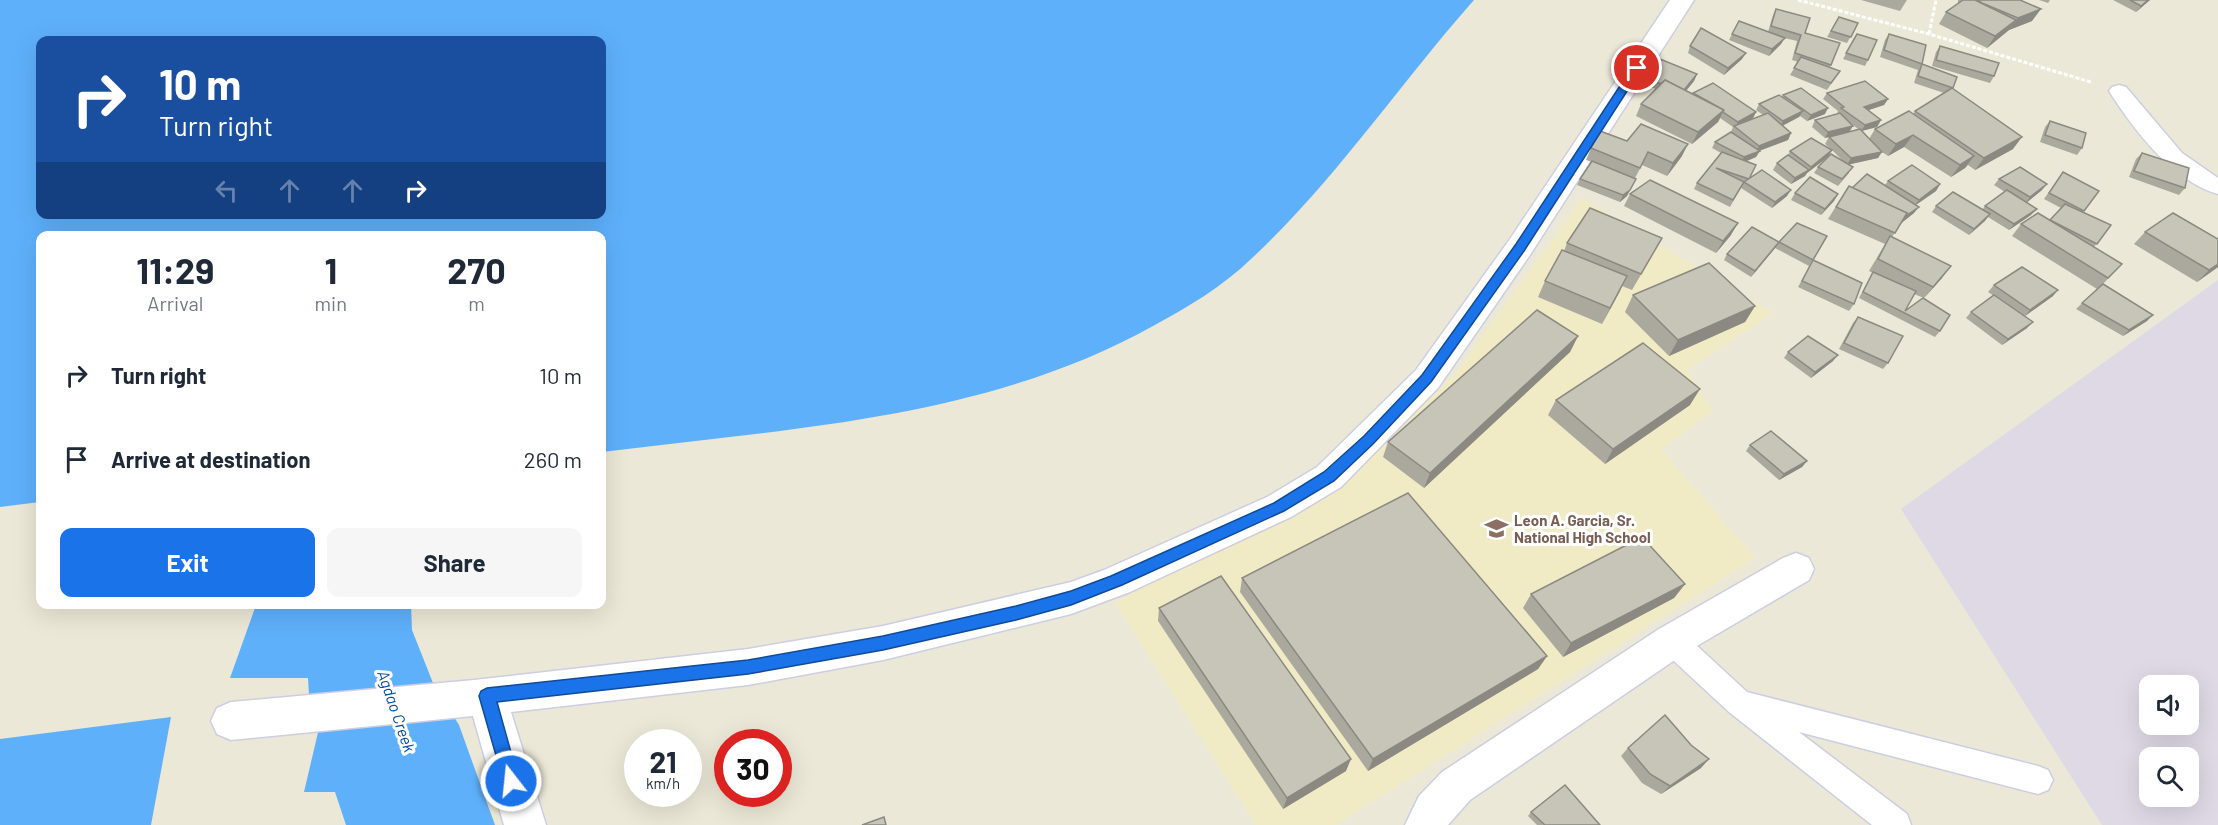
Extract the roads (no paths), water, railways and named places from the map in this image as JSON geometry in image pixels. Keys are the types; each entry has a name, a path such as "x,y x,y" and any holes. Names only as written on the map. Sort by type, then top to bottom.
{"street":[{"path":"231,721 480,697 748,667 883,643 1071,598 1117,581 1279,507 1329,477 1426,379 1520,248 1682,0"},
{"path":"1426,825 1434,810 1456,786 1671,641 1796,569"},
{"path":"480,697 525,825"}],"lane":[{"path":"2119,91 2167,153 2188,170 2218,187"},
{"path":"1671,641 1739,703 1896,825"},
{"path":"1739,703 2038,780"}],"water":[{"path":"0,0 1474,0 1311,198 1240,269 1192,304 1153,326 1088,357 1022,382 954,401 884,415 606,452 606,231 36,231 36,502 0,507"},
{"name":"Agdao Creek","path":"255,609 411,609 412,630 433,683 459,725 495,825 346,825 335,792 304,792 320,724 309,696 308,678 230,678"},
{"path":"171,717 151,825 0,825 0,739"}],"place":[{"name":"Leon A. Garcia, Sr. National High School","path":"1496,529"}]}
